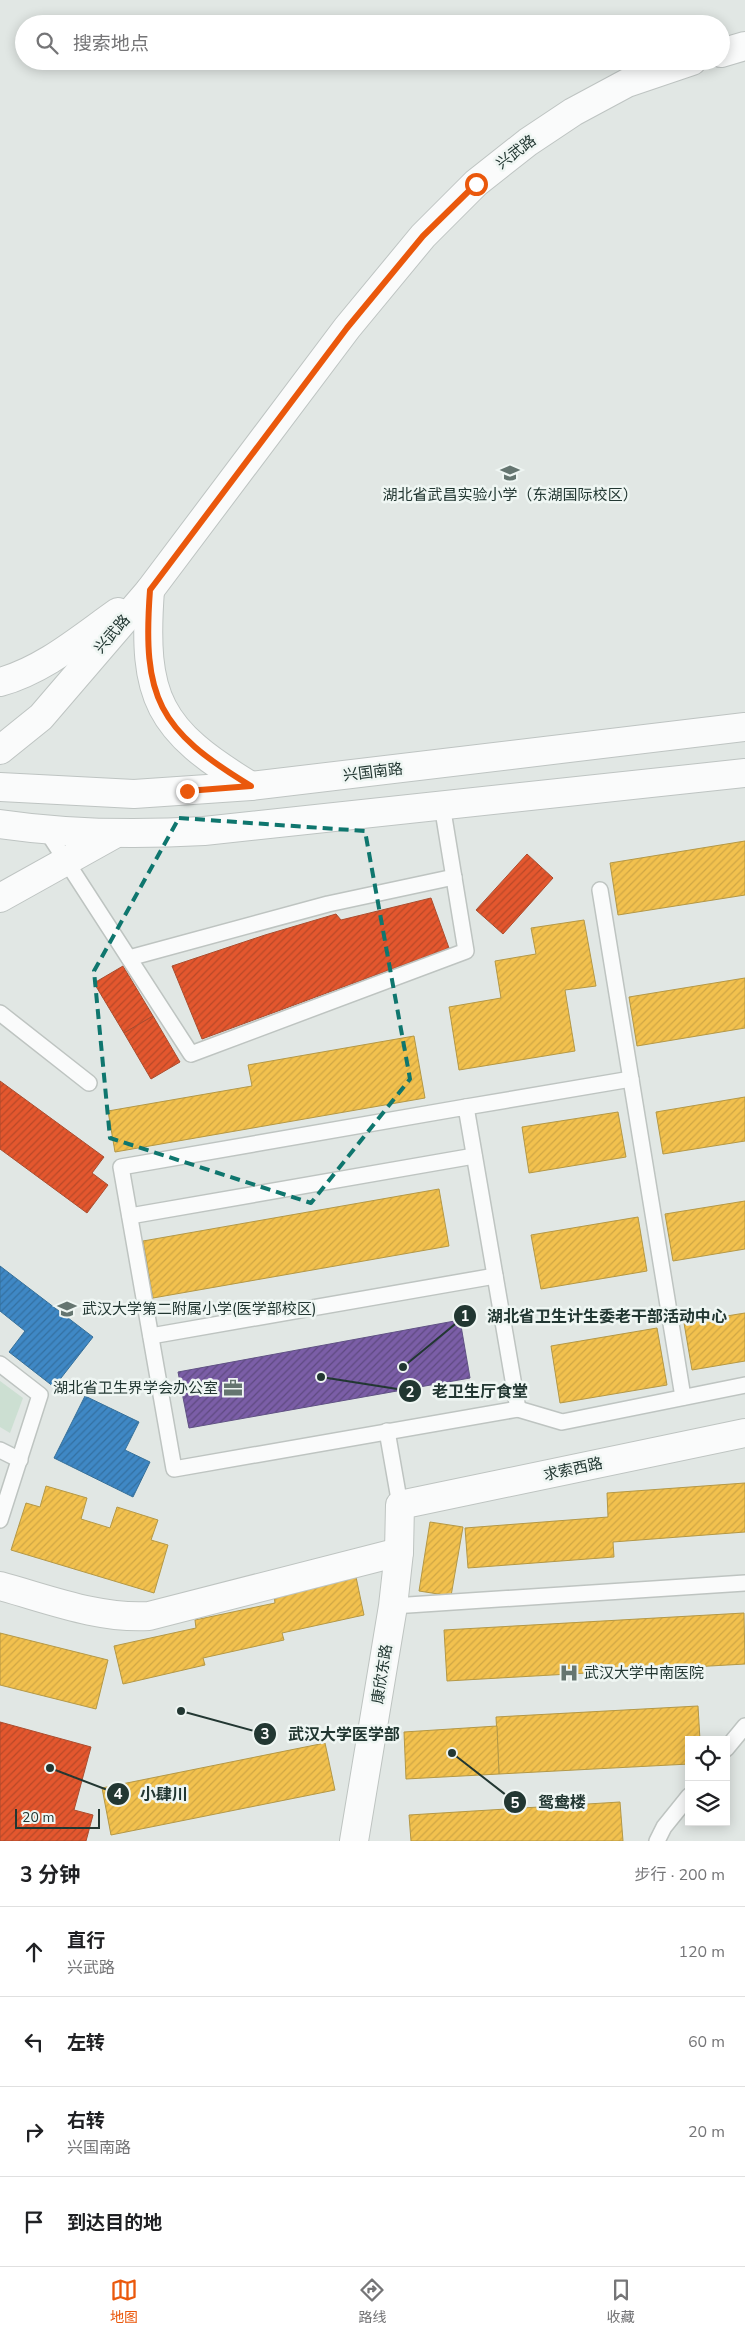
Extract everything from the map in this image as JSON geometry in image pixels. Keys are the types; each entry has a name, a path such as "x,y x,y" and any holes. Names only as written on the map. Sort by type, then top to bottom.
{"street":[{"path":"730,50 745,46"},
{"name":"兴武路","path":"0,787 41,717 150,590 347,328 423,236 476,184 528,142 573,112 627,84 667,70"},
{"path":"0,682 14,678 43,664 150,590"},
{"path":"150,590 147,631 150,676 166,714 176,728 217,765 251,786"},
{"name":"兴武路","path":"0,750 41,717"},
{"name":"兴国南路","path":"0,787 134,794 251,786 745,727"},
{"path":"0,824 46,830 114,835 204,831 745,773"},
{"path":"0,898 114,835"},
{"name":"求索西路","path":"400,1505 745,1433"},
{"name":"康欣东路","path":"354,1841 393,1606 399,1552 400,1505"},
{"path":"0,1586 103,1614 125,1617 149,1616 399,1552"}],"lane":[{"path":"46,830 191,1054 466,951 442,806"},
{"path":"129,958 328,904 454,877"},
{"path":"600,890 683,1397"},
{"path":"0,1013 90,1083"},
{"path":"631,1079 121,1167 174,1469 518,1409 562,1422 745,1385"},
{"path":"466,1107 518,1409"},
{"path":"130,1216 474,1156"},
{"path":"151,1336 495,1276"},
{"path":"0,1364 40,1395 0,1520"},
{"path":"387,1431 400,1505"},
{"path":"0,1450 20,1460"},
{"path":"393,1606 745,1583"},
{"path":"730,1744 745,1726"},
{"path":"657,1841 664,1827 685,1801"}],"highlighted area":[{"path":"179,818 365,831 410,1079 311,1203 110,1138 94,971"}],"green space":[{"path":"0,1381 23,1398 10,1433 0,1427"}],"building: 住宅":[{"path":"745,841 745,895 618,915 610,863"},
{"path":"584,920 596,986 565,990 575,1051 459,1070 449,1007 501,998 495,961 536,954 531,928"},
{"path":"745,978 745,1028 637,1046 629,997"},
{"path":"414,1036 425,1098 115,1152 108,1111 252,1086 248,1065"},
{"path":"745,1097 745,1141 663,1154 656,1112"},
{"path":"618,1112 626,1157 529,1173 522,1127"},
{"path":"439,1189 449,1246 153,1298 143,1241"},
{"path":"745,1201 745,1249 673,1261 665,1214"},
{"path":"638,1217 647,1271 541,1289 531,1235"},
{"path":"745,1313 745,1361 692,1370 684,1323"},
{"path":"657,1328 667,1385 560,1403 551,1346"},
{"path":"745,1483 745,1532 613,1542 614,1557 468,1568 465,1528 608,1517 607,1493"},
{"path":"46,1486 87,1498 81,1519 110,1528 117,1507 158,1520 151,1540 168,1545 154,1593 11,1550 26,1503 40,1507"},
{"path":"430,1522 463,1527 451,1596 419,1591"},
{"path":"356,1577 364,1615 282,1633 284,1640 203,1658 205,1665 123,1684 114,1646 196,1628 195,1620 275,1603 274,1596"},
{"path":"744,1613 745,1664 447,1681 444,1630"},
{"path":"0,1633 108,1660 96,1709 0,1685"},
{"path":"698,1706 700,1736 685,1736 685,1764 499,1774 496,1717"},
{"path":"497,1726 499,1774 406,1779 404,1732"},
{"path":"325,1743 335,1790 111,1835 102,1788"},
{"path":"620,1802 623,1841 411,1841 409,1815"}],"building: 商业":[{"path":"527,854 553,878 503,934 476,910"},
{"path":"431,898 449,948 202,1039 172,966 336,914 341,920"},
{"path":"123,966 153,1016 124,1033 94,983"},
{"path":"153,1016 180,1062 151,1079 124,1033"},
{"path":"0,1081 104,1157 92,1173 108,1185 87,1213 0,1149"},
{"path":"0,1722 91,1747 74,1810 93,1815 86,1841 0,1841"}],"building: 办公":[{"path":"460,1320 470,1378 189,1428 178,1372"}],"building: 学校":[{"path":"0,1266 93,1337 54,1387 9,1352 25,1331 0,1311"},
{"path":"85,1396 139,1422 125,1450 150,1462 133,1497 54,1458"}],"place":[{"name":"湖北省武昌实验小学（东湖国际校区）","path":"510,473"},
{"name":"武汉大学第二附属小学(医学部校区)","path":"67,1309"},
{"name":"湖北省卫生计生委老干部活动中心","path":"403,1367"},
{"name":"老卫生厅食堂","path":"321,1377"},
{"name":"湖北省卫生界学会办公室","path":"233,1388"},
{"name":"武汉大学中南医院","path":"569,1673"},
{"name":"武汉大学医学部","path":"181,1711"},
{"name":"鸳鸯楼","path":"452,1753"},
{"name":"小肆川","path":"50,1768"}],"route":[{"path":"187,791 251,786 217,765 176,728 166,714 150,676 147,631 150,590 347,328 423,236 476,184"}]}
